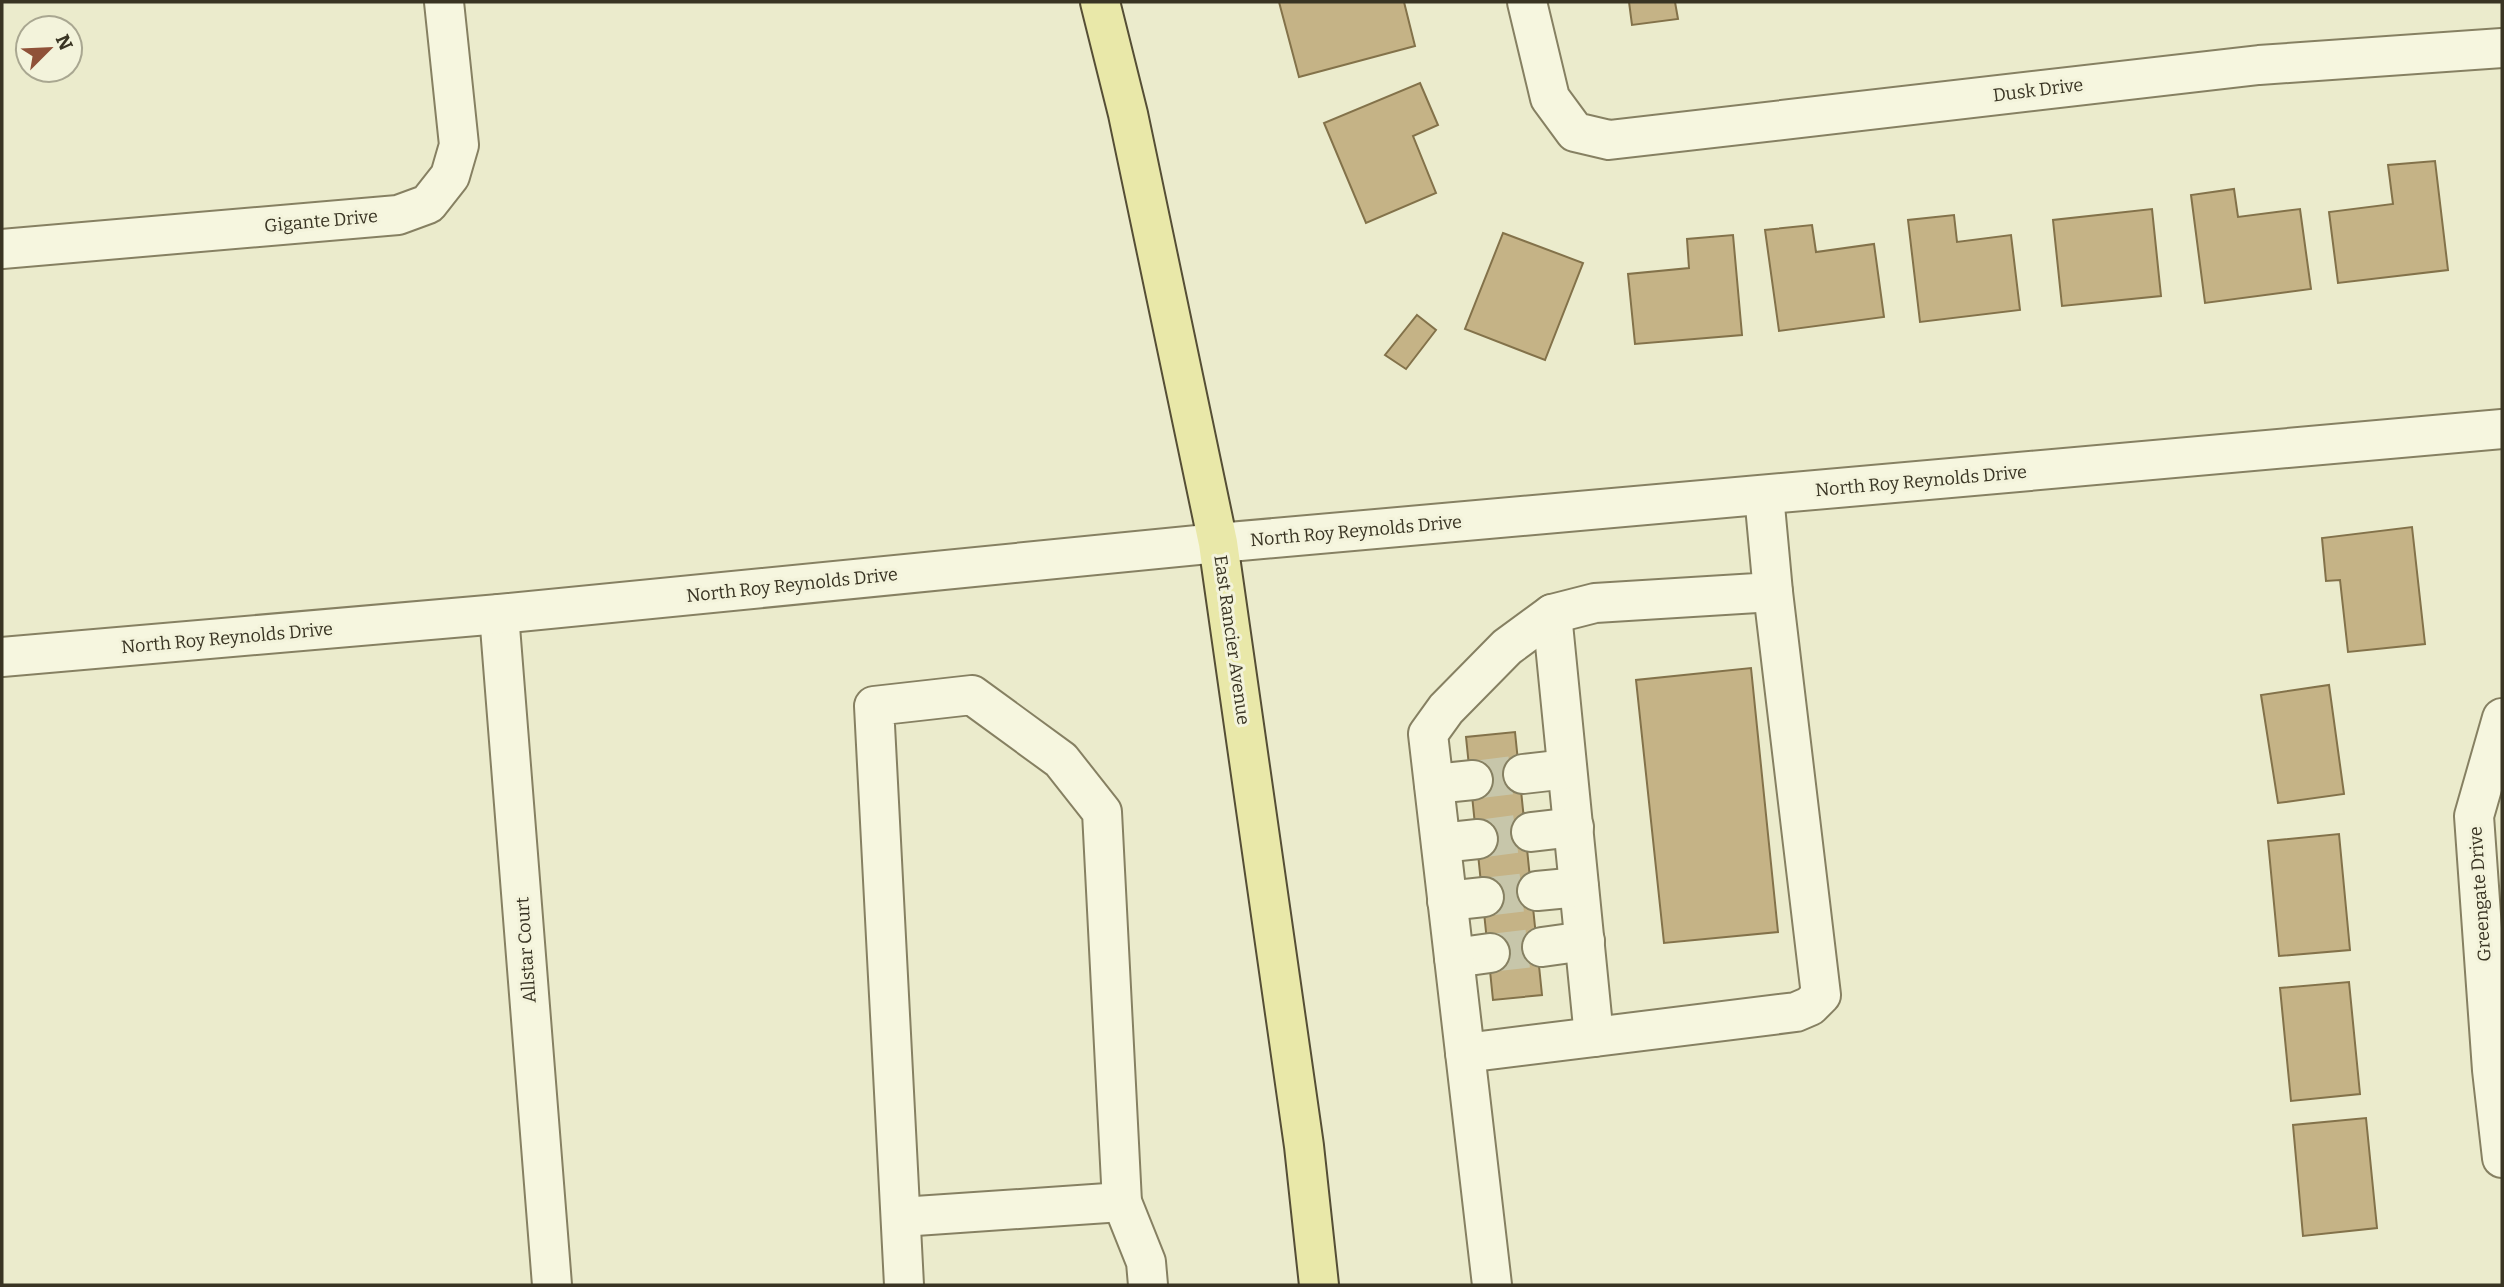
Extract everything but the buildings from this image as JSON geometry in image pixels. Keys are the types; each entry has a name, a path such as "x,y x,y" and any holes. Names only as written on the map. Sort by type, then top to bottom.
{"main road":[{"name":"East Rancier Avenue","path":"1100,2 1128,114 1218,543 1304,1146 1320,1285"}],"street":[{"name":"Gigante Drive","path":"2,249 398,215 428,204 450,176 459,145 444,2"},
{"name":"Dusk Drive","path":"1527,2 1550,98 1575,132 1608,140 2259,65 2502,48"},
{"name":"North Roy Reynolds Drive","path":"2,657 499,614 1218,543 2502,429"},
{"path":"1465,1053 1796,1012 1811,1006 1821,995 1764,495"},
{"path":"1492,1285 1465,1053 1472,956 1447,901 1459,841 1434,784 1428,734 1446,709 1507,647 1552,614 1595,603 1773,592"},
{"name":"Allstar Court","path":"499,614 552,1285"},
{"path":"1552,614 1594,1037"},
{"path":"904,1285 874,706 972,695 1061,760 1102,812 1122,1202 1146,1262 1148,1285"},
{"name":"Greengate Drive","path":"2502,718 2474,816 2497,1070 2502,1158"},
{"path":"1523,774 1567,769"},
{"path":"1434,784 1472,780"},
{"path":"1531,832 1574,827"},
{"path":"1537,891 1579,887"},
{"path":"1447,901 1484,897"},
{"path":"1542,947 1585,942"},
{"path":"901,1217 1122,1202"}],"tunnel":[{"path":"1473,780 1523,774"},
{"path":"1478,839 1531,832"},
{"path":"1484,897 1537,891"},
{"path":"1490,953 1542,947"}]}
